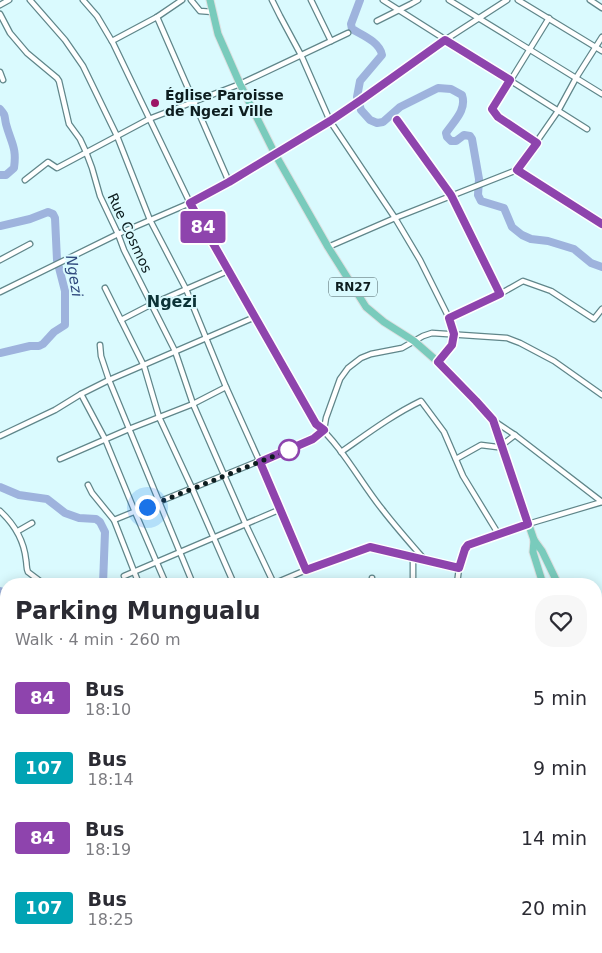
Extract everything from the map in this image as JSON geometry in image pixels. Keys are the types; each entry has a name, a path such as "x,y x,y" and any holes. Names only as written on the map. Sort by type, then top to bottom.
{"main road":[{"name":"RN27","path":"210,0 218,34 240,84 275,154 328,247 366,307 384,322 414,341 438,362 493,420 534,540 542,551 555,578"},
{"name":"RN27","path":"534,540 533,552 541,578"}],"street":[{"path":"0,5 9,0"},
{"path":"30,0 65,40 83,66 117,136 150,220 186,288 226,387 281,509 306,570"},
{"path":"83,0 97,16 112,41 190,203 316,424 324,430 380,507 424,560"},
{"path":"112,41 157,17 182,0"},
{"path":"191,0 200,11 212,12"},
{"path":"272,0 301,55 330,121 395,218 420,260 449,318 454,334 452,345 438,362"},
{"path":"311,0 331,41"},
{"path":"383,0 587,129"},
{"path":"378,21 418,0"},
{"path":"449,0 602,94"},
{"path":"0,292 118,234 190,203 229,182 330,121 445,40 507,0"},
{"path":"518,0 602,51"},
{"path":"590,0 602,8"},
{"name":"Rue Cosmos","path":"0,14 10,33 27,53 59,81 70,124 86,152 100,196 124,250 175,351 193,404 271,578"},
{"path":"157,17 229,182"},
{"path":"537,143 498,117 492,109 548,18"},
{"path":"25,180 48,162 57,168 149,119 240,84 348,33"},
{"path":"328,247 451,195 517,170 558,111 602,37"},
{"path":"0,72 3,80"},
{"path":"397,120 451,195 500,294"},
{"path":"517,170 602,224"},
{"path":"0,260 30,244"},
{"path":"121,320 186,288 228,271"},
{"path":"449,318 523,281 551,291 594,319 602,308"},
{"path":"105,288 144,366 158,417 192,488 231,578"},
{"path":"0,436 55,410 80,394 109,380 255,317"},
{"path":"114,520 313,439 324,430 326,418 340,379 348,368 361,358 371,354 402,348 432,333 507,338 554,361 602,395"},
{"path":"100,345 101,356 109,380 191,578"},
{"path":"60,459 193,404 226,387"},
{"path":"80,394 105,439 163,578"},
{"path":"341,452 403,410 421,402 444,432 463,476 498,534"},
{"path":"493,420 602,502"},
{"path":"456,459 481,445 496,447 502,445 515,435"},
{"path":"88,485 92,493 114,520 136,578"},
{"path":"458,578 459,568 468,545 528,524 602,502"},
{"path":"124,576 281,509"},
{"path":"0,511 18,532 26,560 26,570 36,578"},
{"path":"18,532 32,523"},
{"path":"288,578 370,547 459,568"},
{"path":"413,556 413,578"}],"waterway":[{"path":"360,0 351,24 352,29 378,46 382,55 360,81 357,97 361,110 370,120 377,123 383,122 400,107 438,88 451,89 462,95 463,106 456,120 446,133 451,141 456,141 464,135 470,136 472,139 479,179 478,195 481,201 504,208 512,227 522,235 531,239 548,241 574,249 591,263 602,267"},
{"name":"Ngezi","path":"0,109 4,116 15,155 14,168 6,175 0,175"},
{"name":"Ngezi","path":"0,226 30,219 48,212 53,214 55,218 57,260 65,291 65,325 39,346 30,346 0,353"},
{"name":"Ngezi","path":"0,487 19,495 47,499 65,513 79,518 96,519 100,522 105,532 103,578"}],"bus line":[{"name":"84","path":"397,120 451,195 500,294 449,318 454,334 452,345 438,362 493,420 528,524 468,545 459,568 370,547 306,570 260,462 313,439 324,430 316,424 190,203 229,182 330,121 445,40 510,80 492,109 498,117 537,143 517,170 602,224"}],"place":[{"name":"Église Paroisse de Ngezi Ville","path":"155,103"}],"district":[{"name":"Ngezi","path":"172,301"}],"route":[{"path":"147,507 294,448 289,450"}]}
